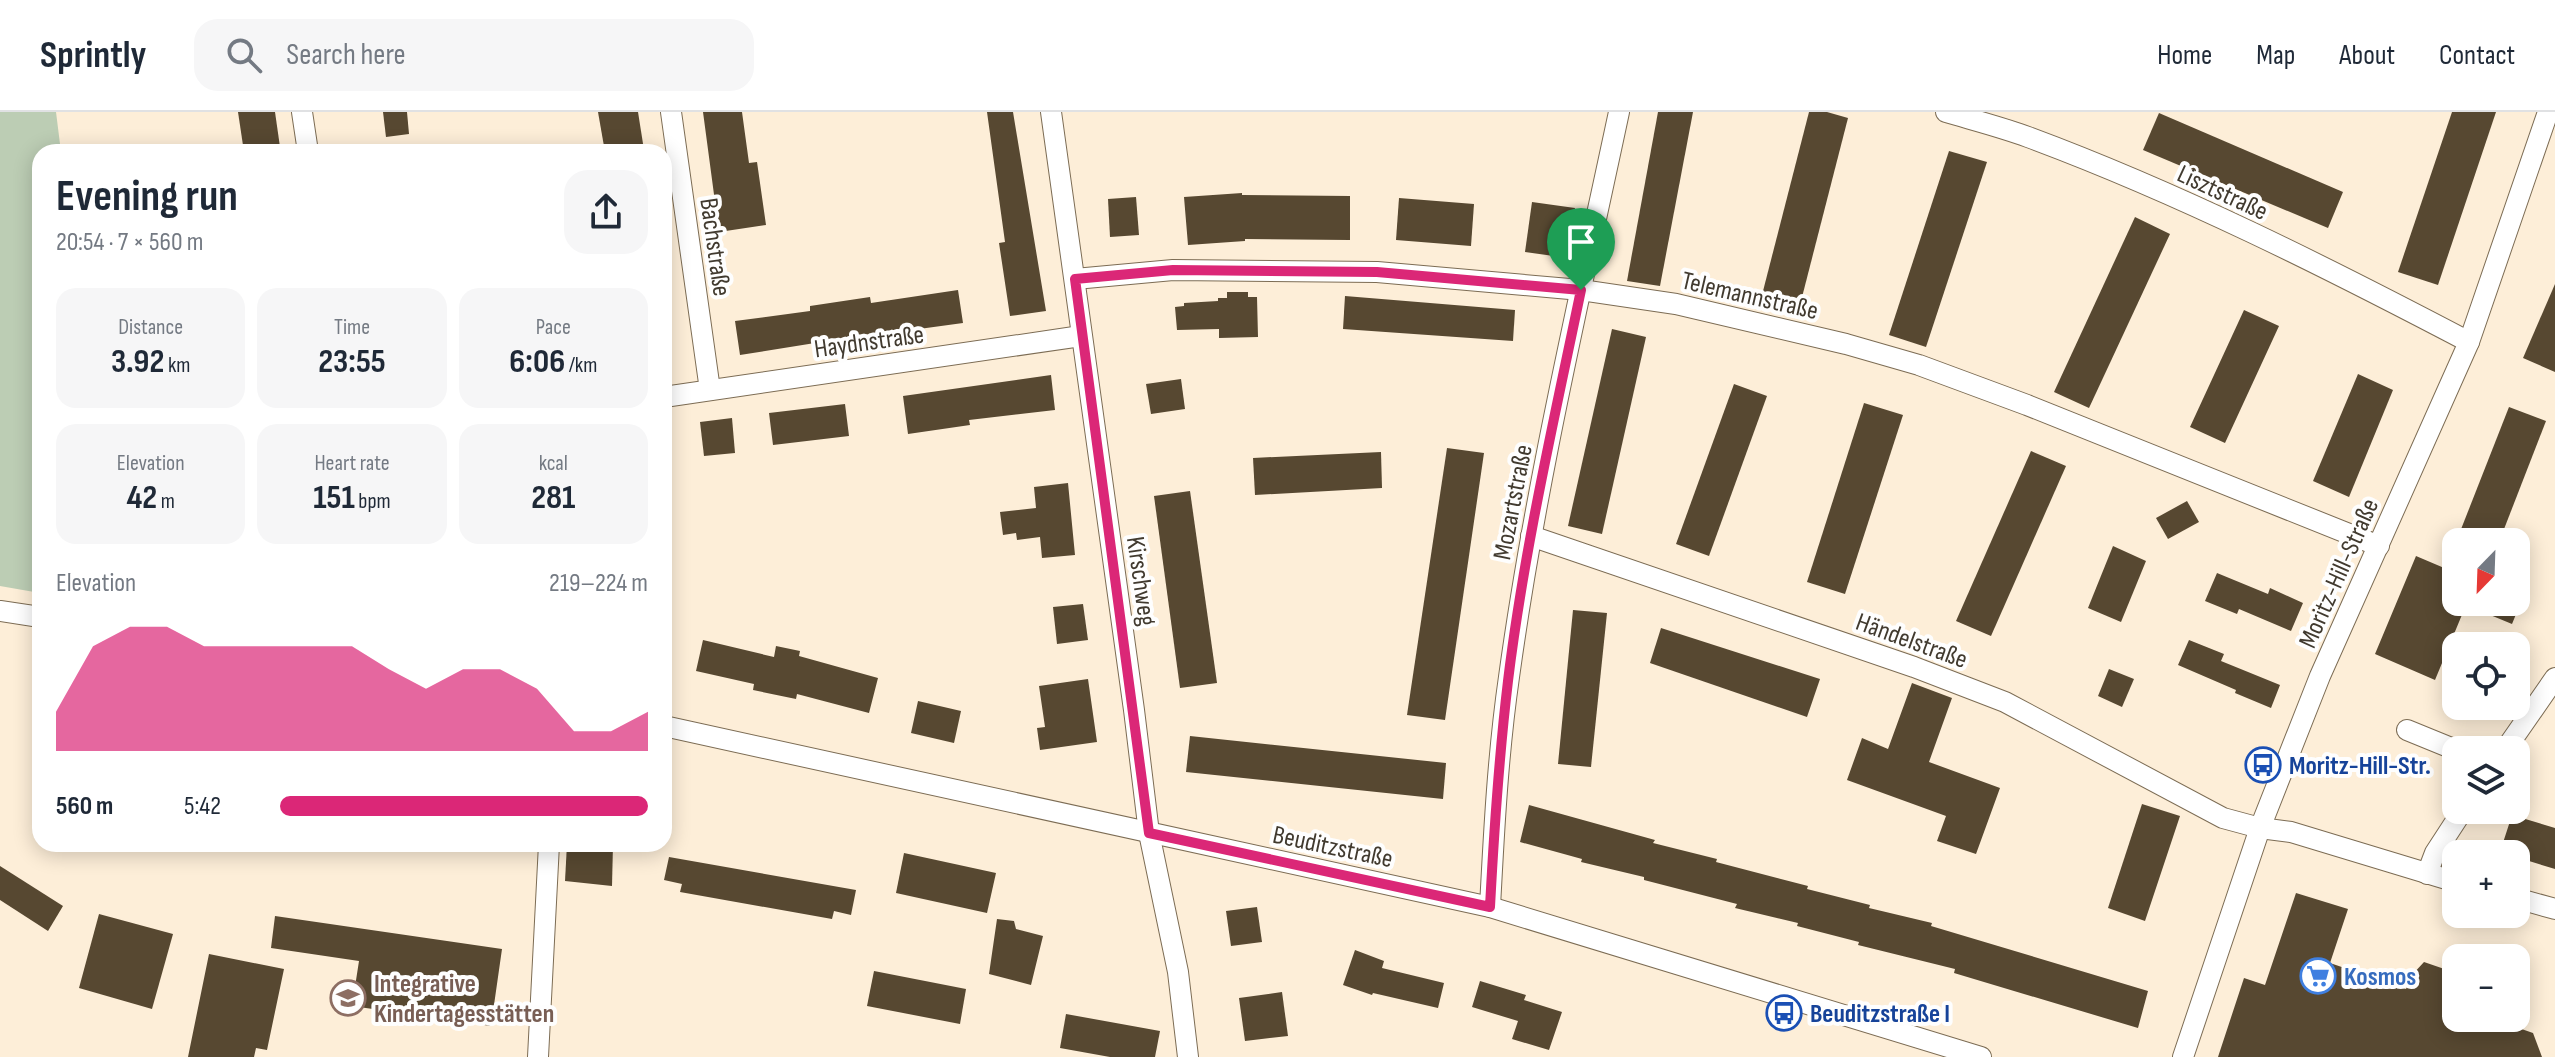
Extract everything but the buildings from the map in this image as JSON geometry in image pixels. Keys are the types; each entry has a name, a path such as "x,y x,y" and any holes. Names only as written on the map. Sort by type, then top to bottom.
{"street":[{"path":"302,112 307,144"},
{"name":"Bachstraße","path":"671,112 710,390"},
{"name":"Kirschweg","path":"1051,112 1149,833 1178,972 1188,1057"},
{"name":"Mozartstraße","path":"1490,907 1508,680 1531,536 1619,112"},
{"name":"Lisztstraße","path":"1946,112 2024,135 2131,177 2469,342"},
{"name":"Moritz-Hill-Straße","path":"2183,1057 2260,828 2320,676 2469,342 2548,112"},
{"name":"Telemannstraße","path":"1075,279 1173,270 1377,272 1581,290 1676,304 1854,346 1919,365 2379,546"},
{"name":"Haydnstraße","path":"672,396 1081,336"},
{"name":"Händelstraße","path":"1531,536 1914,667 2005,702 2223,818 2291,832 2442,878"},
{"path":"0,611 32,616"},
{"path":"2515,736 2555,678"},
{"name":"Beuditzstraße","path":"672,728 1490,907 1981,1057"},
{"path":"2407,730 2442,744"},
{"path":"2427,874 2435,853 2454,824"},
{"path":"538,1057 549,852"},
{"path":"2530,902 2555,909"}],"green space":[{"path":"0,112 56,112 60,144 32,144 32,592 0,586"}],"place":[{"name":"Moritz-Hill-Str.","path":"2263,765"},
{"name":"Kosmos","path":"2318,976"},
{"name":"Integrative Kindertagesstätten","path":"348,998"},
{"name":"Beuditzstraße I","path":"1784,1013"}],"route":[{"path":"1173,270 1377,272 1581,290 1531,536 1508,680 1490,907 1149,833 1075,279 1173,270"}]}
